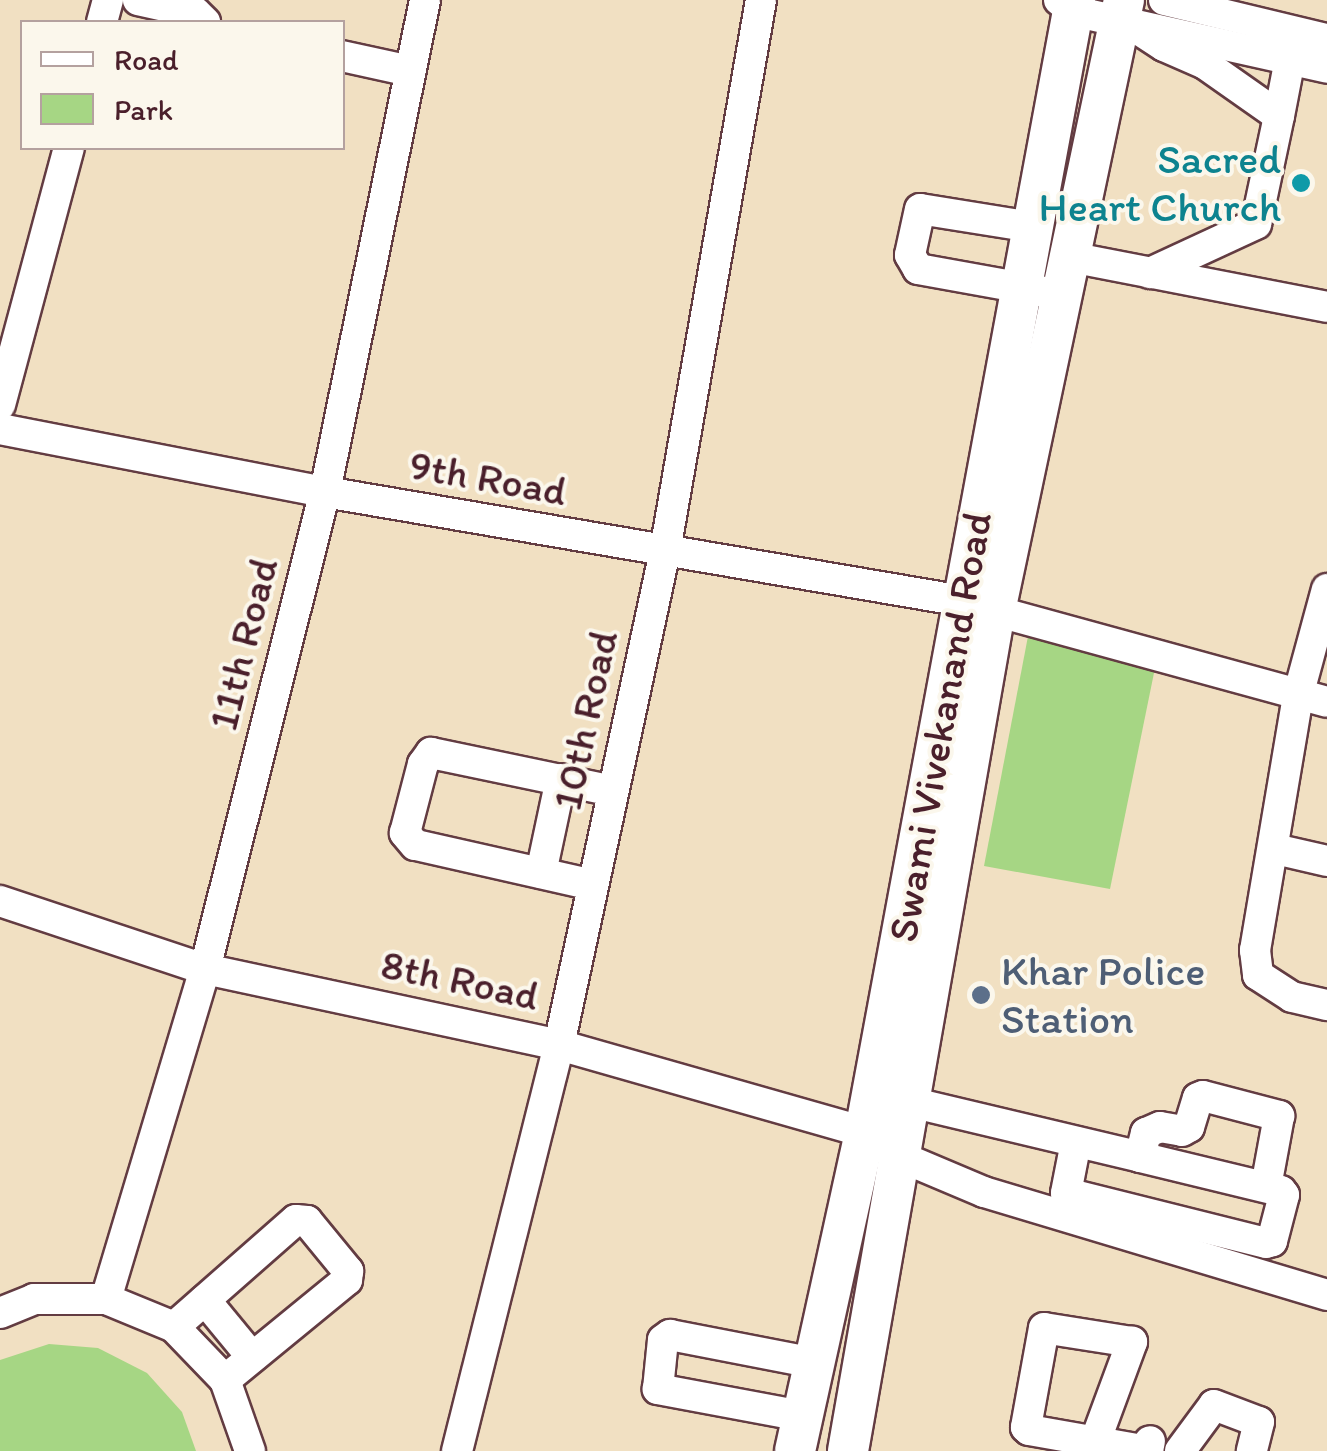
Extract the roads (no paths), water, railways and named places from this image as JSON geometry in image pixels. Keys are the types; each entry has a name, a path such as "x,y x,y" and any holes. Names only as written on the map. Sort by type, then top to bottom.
{"main road":[{"name":"Swami Vivekanand Road","path":"848,1451 885,1247 912,1156 910,1102 1021,288 1069,4"},
{"name":"Swami Vivekanand Road","path":"798,1434 979,606 1066,276 1122,9"},
{"path":"841,1240 885,1247"}],"street":[{"path":"138,0 196,14 202,20"},
{"name":"11th Road","path":"106,1299 205,969 325,492 425,0"},
{"name":"10th Road","path":"456,1451 559,1044 664,551 761,0"},
{"path":"1164,0 1327,39"},
{"path":"1069,4 1122,9 1327,68"},
{"path":"1122,9 1164,46 1204,64 1278,116"},
{"path":"345,57 410,70"},
{"path":"1150,273 1256,224 1290,59"},
{"path":"0,405 67,150"},
{"path":"1032,227 920,209 910,254 918,269 1021,288 1066,276 1150,273 1327,307"},
{"name":"9th Road","path":"0,429 325,492 979,606 1312,699"},
{"path":"1327,590 1312,699 1255,950 1258,976 1292,997 1327,1005"},
{"path":"593,885 415,845 406,833 423,764 431,753 613,791"},
{"path":"540,873 561,779"},
{"path":"1275,849 1327,861"},
{"name":"8th Road","path":"0,901 205,969 559,1044 865,1132 984,1192 1327,1294"},
{"path":"1140,1157 1150,1128 1182,1131 1190,1127 1198,1098 1274,1114 1280,1121 1266,1187"},
{"path":"910,1102 1266,1187 1284,1195 1270,1242 1066,1193 1076,1142"},
{"path":"1168,1219 1181,1167"},
{"path":"174,1327 296,1220 307,1221 348,1272 347,1280 225,1380"},
{"path":"0,1313 34,1299 106,1299 174,1327 225,1380 250,1451"},
{"path":"205,1300 252,1357"},
{"path":"798,1434 658,1389 663,1340 670,1335 814,1363"},
{"path":"1180,1451 1214,1405 1259,1422 1252,1451"},
{"path":"1095,1442 1148,1451 1150,1441"}],"place":[{"name":"Sacred Heart Church","path":"1301,183"},
{"name":"Khar Police Station","path":"981,995"}]}
